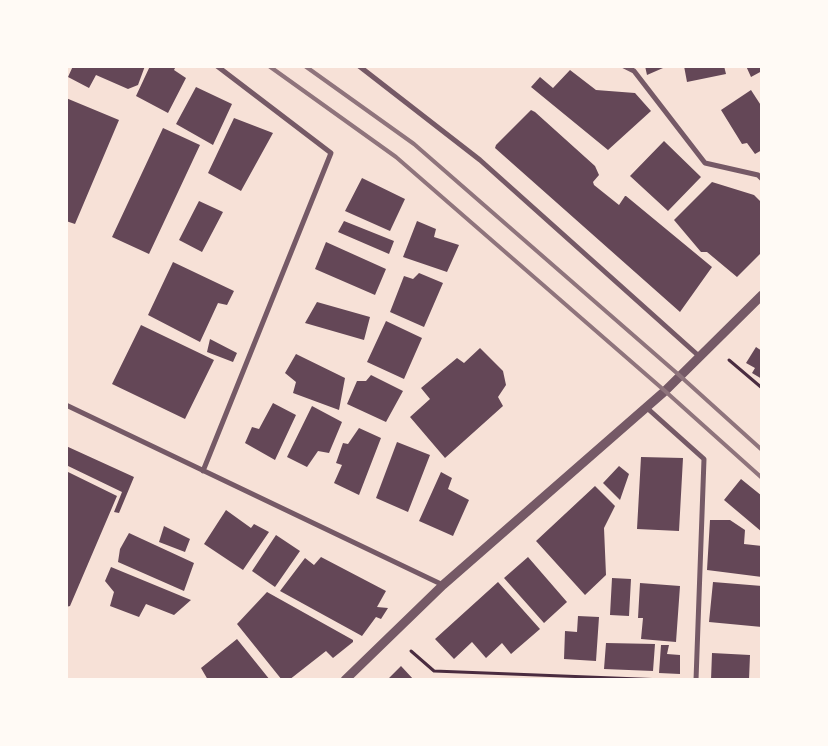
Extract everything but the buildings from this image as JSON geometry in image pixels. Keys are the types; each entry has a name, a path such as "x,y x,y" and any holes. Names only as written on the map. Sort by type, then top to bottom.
{"street":[{"path":"203,471 331,153 217,66"},
{"path":"360,66 480,160 700,357"},
{"path":"624,66 634,71 705,163 758,175 762,179"},
{"path":"345,680 443,586 646,408 762,295"},
{"path":"66,406 443,586"},
{"path":"646,408 704,459 696,680"}],"path":[{"path":"712,345 762,388"},
{"path":"392,634 434,671 665,680"}],"railway":[{"path":"269,66 396,157 762,478"},
{"path":"305,66 414,144 679,375 762,450"}]}
